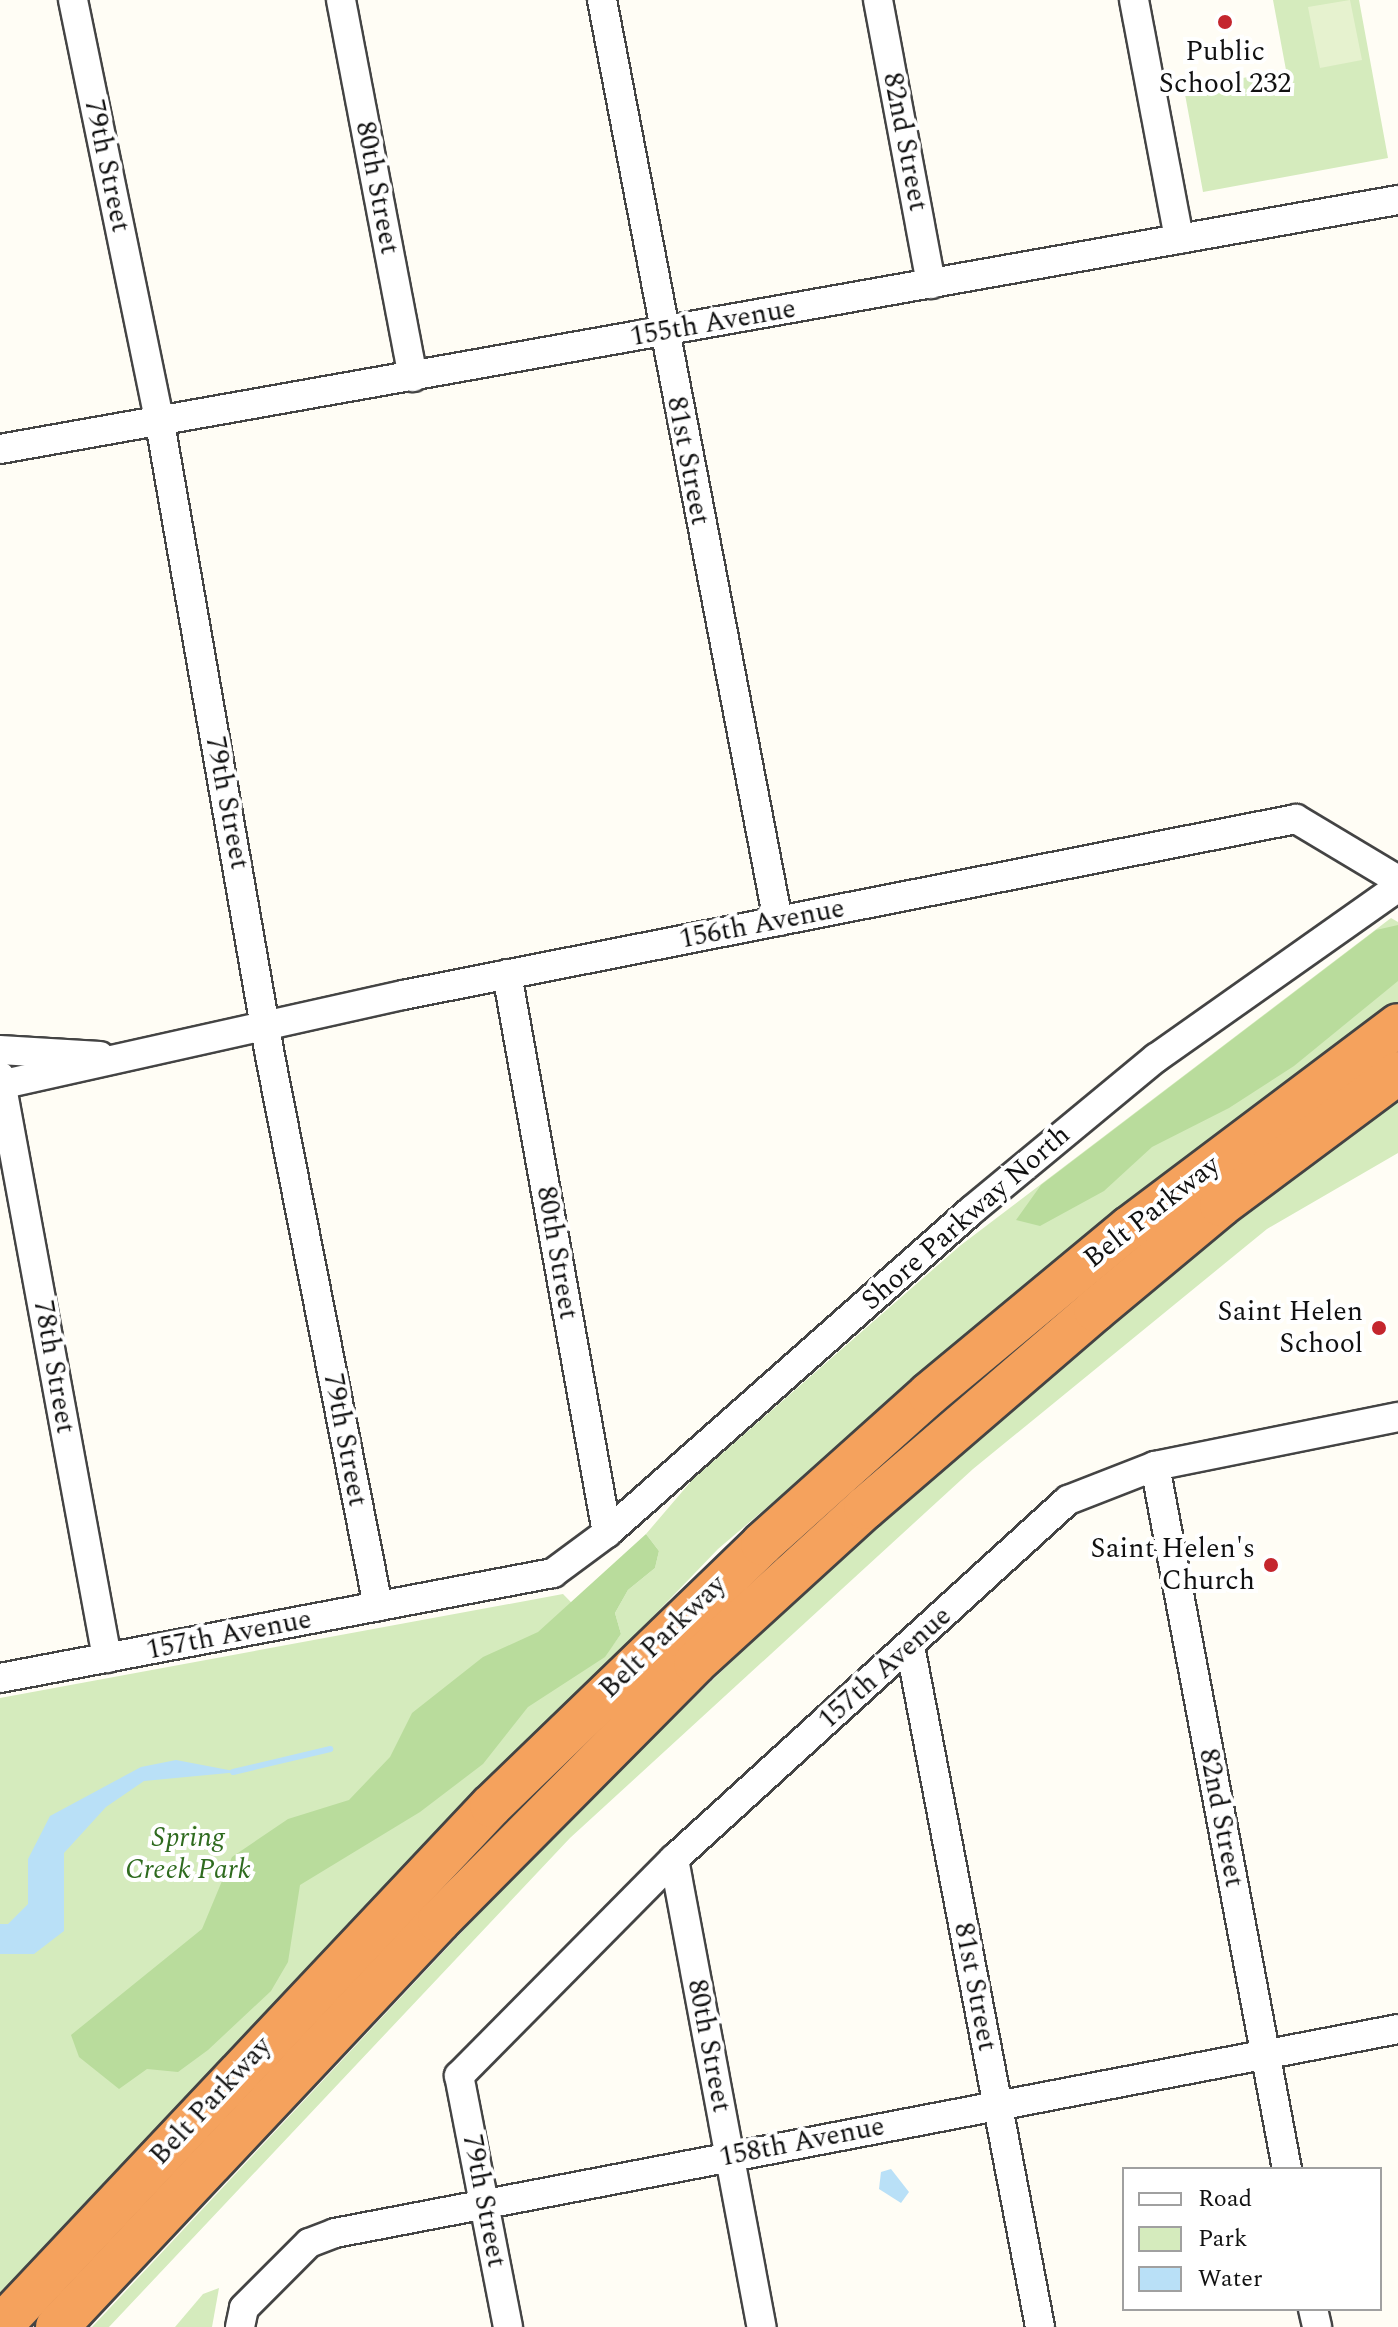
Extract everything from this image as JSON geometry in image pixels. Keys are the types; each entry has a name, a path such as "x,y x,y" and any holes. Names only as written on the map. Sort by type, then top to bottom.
{"highway":[{"name":"Belt Parkway","path":"0,2327 471,1827 762,1544 929,1394 1129,1228 1398,1025"},
{"name":"Belt Parkway","path":"57,2327 449,1910 695,1663 1084,1319 1221,1205 1398,1073"}],"street":[{"name":"79th Street","path":"73,0 160,423 267,1026 378,1606"},
{"name":"80th Street","path":"341,0 413,377"},
{"name":"81st Street","path":"602,0 778,921"},
{"name":"82nd Street","path":"878,0 931,284"},
{"path":"1134,0 1179,239"},
{"name":"155th Avenue","path":"0,449 160,423 1398,200"},
{"name":"155th Avenue","path":"0,459 28,446"},
{"name":"156th Avenue","path":"1,1082 507,974 1296,819 1398,880"},
{"name":"Shore Parkway North","path":"553,1573 607,1533 972,1210 1156,1058 1398,887"},
{"name":"80th Street","path":"507,974 607,1533"},
{"name":"156th Avenue","path":"0,1050 113,1059"},
{"name":"78th Street","path":"1,1082 107,1658"},
{"name":"157th Avenue","path":"459,2076 674,1859 1068,1500 1155,1466 1398,1417"},
{"name":"82nd Street","path":"1155,1466 1287,2167"},
{"name":"157th Avenue","path":"0,1678 553,1573"},
{"name":"81st Street","path":"910,1646 1040,2327"},
{"name":"80th Street","path":"674,1859 762,2327"},
{"name":"158th Avenue","path":"240,2323 244,2308 309,2243 335,2233 1398,2029"},
{"name":"79th Street","path":"459,2076 508,2327"}],"green space":[{"path":"1273,0 1359,0 1388,158 1203,192 1184,89 1286,70"},
{"path":"1350,0 1362,60 1320,68 1308,7"},
{"name":"Spring Creek Park","path":"1391,918 1398,922 1398,1005 893,1400 718,1549 620,1651 634,1666 0,2327 0,1698 563,1594 613,1645 621,1634 615,1613 628,1590 655,1568 659,1551 646,1534 693,1479 961,1245"},
{"path":"1398,925 1398,981 1294,1066 1229,1108 1152,1147 1104,1191 1040,1226 1016,1220 1041,1185 1376,930"},
{"path":"1398,1095 1398,1153 1267,1229 973,1469 570,1838 109,2327 92,2327 550,1838 763,1631 1031,1386 1269,1189"},
{"path":"646,1534 659,1551 655,1568 628,1590 615,1613 621,1634 605,1657 528,1707 483,1764 420,1812 300,1885 288,1962 271,1991 208,2050 178,2072 147,2069 119,2089 79,2057 71,2035 202,1929 232,1857 288,1819 349,1800 390,1757 412,1713 483,1657 538,1632"},
{"path":"219,2288 212,2327 175,2327 203,2294"}],"water":[{"path":"176,1760 239,1772 144,1781 106,1807 64,1853 64,1931 34,1954 0,1954 0,1924 8,1924 28,1904 28,1859 50,1816 141,1767"},
{"path":"891,2169 909,2192 901,2203 879,2189 881,2172"}],"waterway":[{"path":"233,1772 330,1749"}],"place":[{"name":"Public School 232","path":"1225,22"},
{"name":"Saint Helen School","path":"1379,1328"},
{"name":"Saint Helen's Church","path":"1271,1565"}]}
